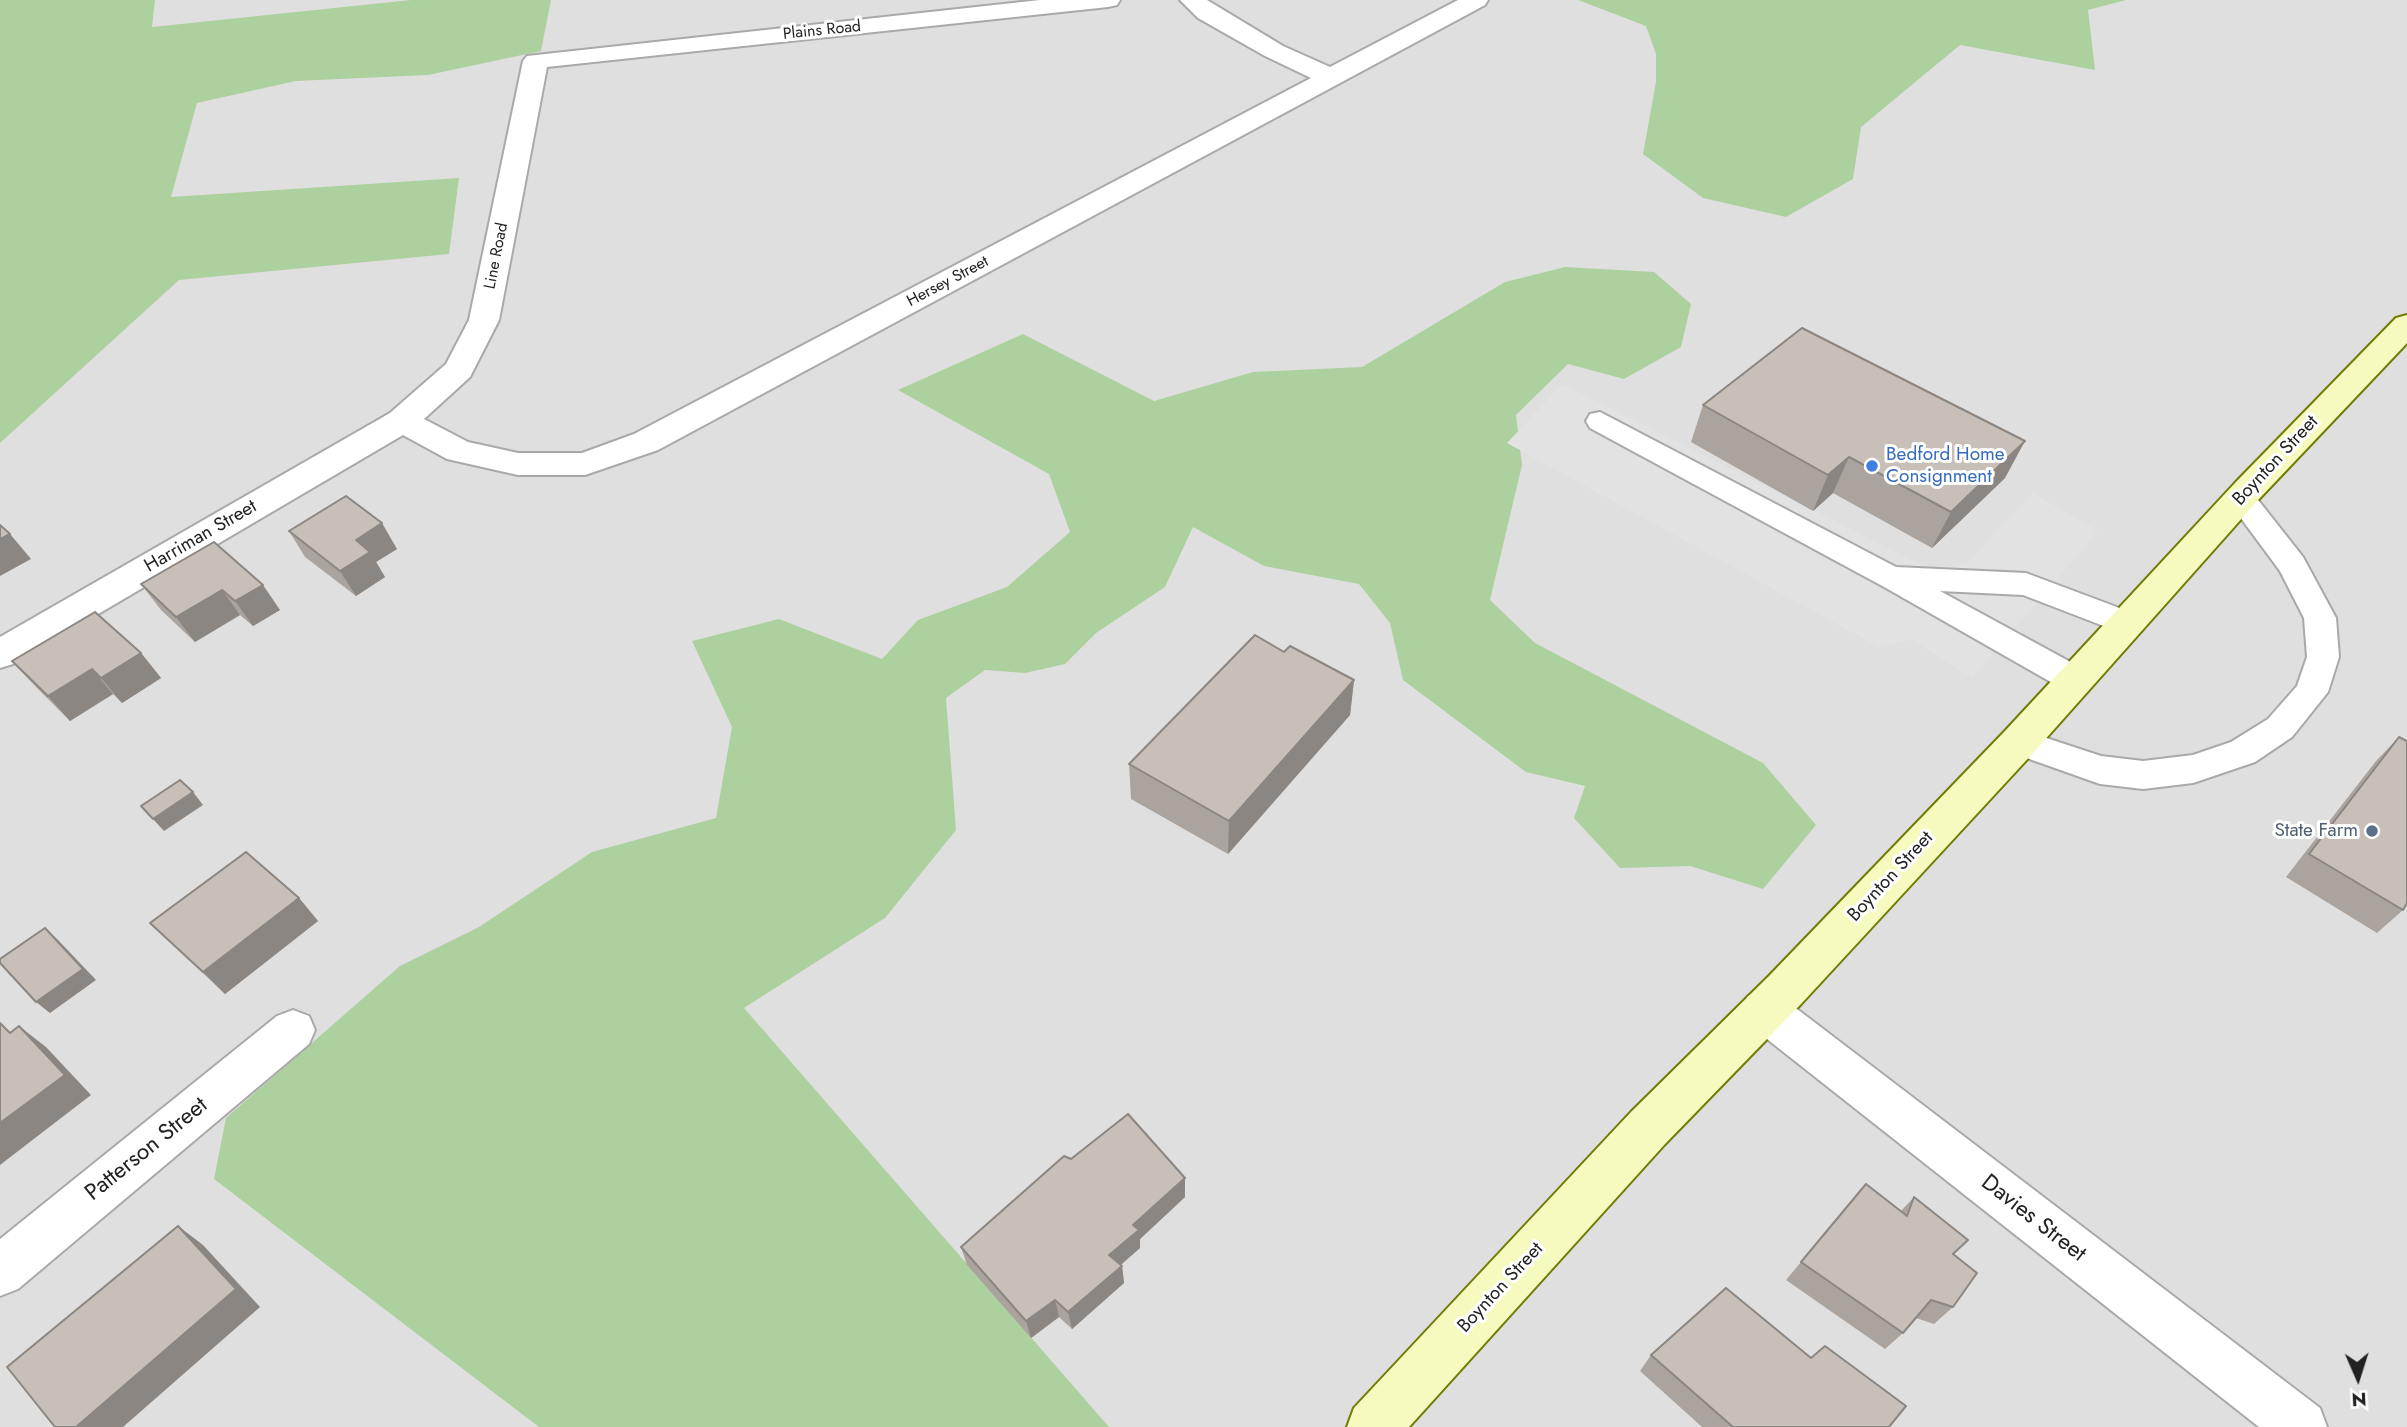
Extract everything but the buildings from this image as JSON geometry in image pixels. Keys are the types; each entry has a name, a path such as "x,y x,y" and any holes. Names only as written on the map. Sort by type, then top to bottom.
{"street":[{"name":"Plains Road","path":"536,61 1108,0"},
{"path":"1192,0 1207,13 1274,51 1330,77"},
{"name":"Hersey Street","path":"402,421 459,451 518,464 585,464 646,442 1476,0"},
{"name":"Line Road","path":"402,421 459,370 484,320 536,61"},
{"name":"Boynton Street","path":"1373,1427 1648,1129 2019,742 2241,498 2407,325"},
{"name":"Harriman Street","path":"0,654 402,421"},
{"name":"Davies Street","path":"1764,1010 2301,1427"},
{"name":"Patterson Street","path":"0,1271 293,1030"}],"lane":[{"path":"1600,421 2075,680"},
{"path":"2019,742 2100,770 2143,775 2193,769 2243,752 2280,728 2312,692 2323,657 2320,618 2292,565 2241,498"},
{"path":"1891,578 2026,584 2127,623"}],"shaded area":[{"path":"0,0 2407,0 2407,1427 0,1427"},
{"path":"1562,384 1932,570 1966,564 2033,493 2098,531 1972,678 1911,639 1881,648 1507,443"}],"green space":[{"path":"0,0 155,0 152,27 411,0 551,0 541,51 428,75 296,81 197,103 171,197 459,178 449,254 179,280 0,443"},
{"path":"1578,0 2126,0 2088,10 2095,70 1960,45 1861,127 1853,179 1786,217 1703,198 1643,154 1656,82 1656,54 1646,26"},
{"path":"1565,267 1654,272 1691,304 1681,347 1624,379 1568,364 1516,415 1522,465 1490,600 1535,643 1763,763 1816,825 1763,889 1690,866 1620,868 1574,818 1585,786 1526,772 1403,680 1390,623 1359,584 1264,566 1193,527 1165,587 1096,633 1065,664 1025,673 985,670 946,698 956,830 885,918 744,1008 1109,1427 539,1427 214,1179 226,1118 400,966 479,927 592,852 716,818 732,727 692,641 779,619 882,659 918,620 1007,587 1070,532 1049,474 898,390 1023,334 1154,401 1253,372 1362,367 1505,282"}],"place":[{"name":"Bedford Home Consignment","path":"1872,466"},
{"name":"State Farm","path":"2372,831"}]}
